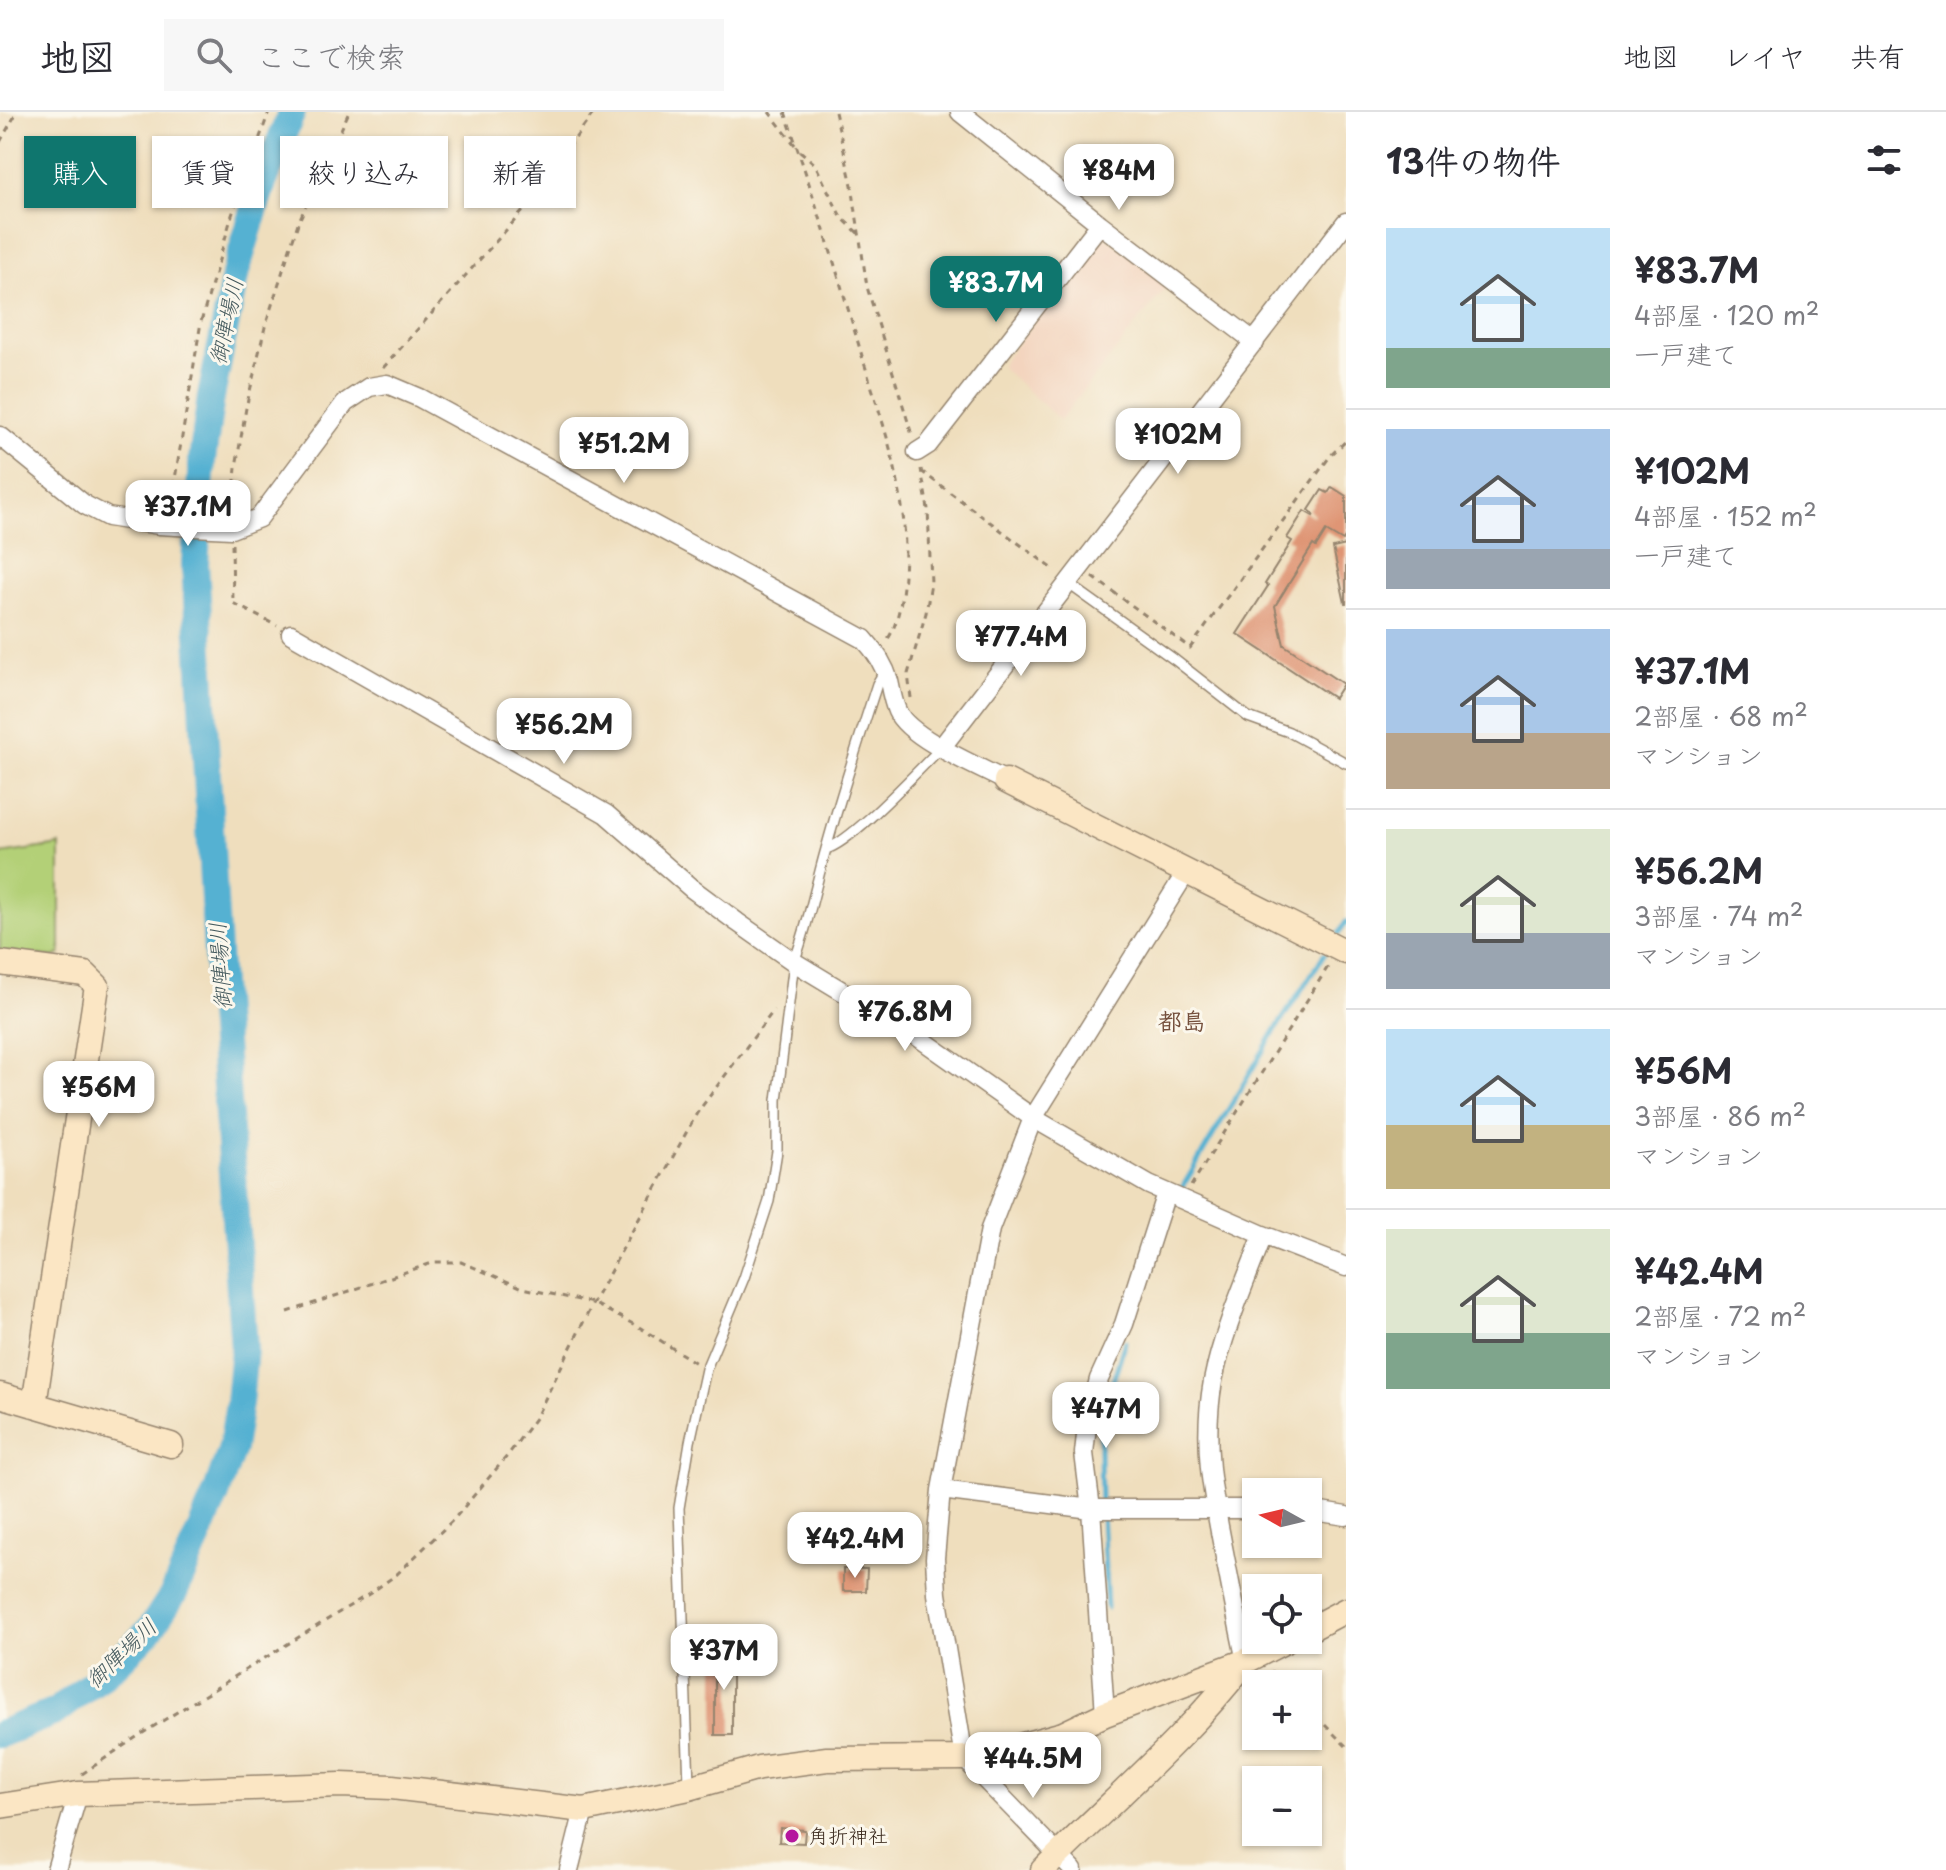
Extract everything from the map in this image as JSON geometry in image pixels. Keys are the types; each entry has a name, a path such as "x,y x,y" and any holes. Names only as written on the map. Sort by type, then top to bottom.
{"street":[{"path":"960,112 1255,342"},
{"path":"941,748 1346,222"},
{"path":"917,452 928,445 1100,224"},
{"path":"0,436 85,505 108,517 159,525 226,529 259,518 345,403 369,387 387,384 420,398 864,639 876,651 885,669 901,719 941,748 1343,950"},
{"path":"291,634 606,814 691,888 794,962 918,1037 1033,1118 1149,1185 1346,1267"},
{"path":"1187,871 1033,1118 990,1229 941,1490 935,1558 937,1594 964,1758 1058,1865 1246,1661"},
{"path":"0,963 85,974 97,986 34,1405"},
{"path":"1105,1714 1091,1509 1084,1453 1087,1426 1099,1379 1174,1196"},
{"path":"1246,1661 1215,1508 1208,1463 1208,1430 1213,1383 1222,1346 1263,1235"},
{"path":"0,1395 171,1445"},
{"path":"941,1490 1091,1509 1242,1509"},
{"path":"1322,1512 1346,1516"},
{"path":"1322,1623 1346,1610"},
{"path":"0,1806 78,1785 341,1785 392,1787 584,1810 689,1788 759,1768 827,1759 964,1758 993,1753 1063,1734 1105,1714 1260,1654"},
{"path":"56,1870 78,1785"},
{"path":"569,1870 584,1810"}],"lane":[{"path":"1069,584 1248,717 1289,732 1346,763"},
{"path":"689,1788 679,1508 690,1442 706,1369 744,1278 769,1201 777,1151 777,1100 794,962 877,684 885,669"},
{"path":"826,849 836,846 877,810 941,748"}],"path":[{"path":"0,142 17,112"},
{"path":"159,525 175,479 201,322 232,215 269,112"},
{"path":"291,634 233,603 226,529 246,408 265,327 298,223 349,112"},
{"path":"362,392 524,210 594,112"},
{"path":"769,112 815,164 841,217 859,234"},
{"path":"785,112 897,476 905,553 901,595 891,635 876,651"},
{"path":"835,112 852,185 867,287 917,452 928,509 931,583 926,613 908,674 912,701"},
{"path":"1081,568 1190,648 1331,455 1346,441"},
{"path":"921,471 1061,574 1069,584"},
{"path":"1174,1196 1343,950"},
{"path":"78,1785 91,1767 396,1575 454,1519 536,1417 593,1303 697,1113 791,987"},
{"path":"288,1312 435,1262 461,1262 523,1288 593,1303 639,1327 706,1369"},
{"path":"1322,1722 1346,1746"}],"shaded area":[{"path":"1105,237 1167,286 1060,420 1000,366 1101,238"}],"green space":[{"path":"60,845 60,954 54,957 0,951 0,854"}],"building":[{"path":"1332,487 1346,496 1346,536 1343,541 1326,531 1316,547 1313,545 1275,606 1284,645 1343,684 1334,698 1237,634 1268,586 1265,584 1292,541 1287,538 1304,511 1313,516 1309,510 1322,490 1328,493"},
{"path":"1346,545 1346,603 1345,603 1333,548"},
{"path":"843,1569 867,1569 866,1591 843,1591"},
{"path":"715,1648 732,1648 732,1735 715,1735"},
{"name":"角折神社","path":"780,1828 805,1830 804,1843 779,1842"}],"waterway":[{"name":"御陣場川","path":"0,1734 55,1712 112,1668 150,1630 174,1593 232,1448 244,1349 195,564 202,460 236,271 261,188 292,112"},
{"path":"1339,933 1346,922"},
{"path":"1179,1193 1276,1029 1324,955"},
{"path":"1149,1276 1175,1202"},
{"path":"1101,1504 1102,1417 1125,1342"},
{"path":"1102,1514 1107,1608"}],"place":[{"name":"角折神社","path":"792,1836"}],"district":[{"name":"都島","path":"1182,1022"}]}
